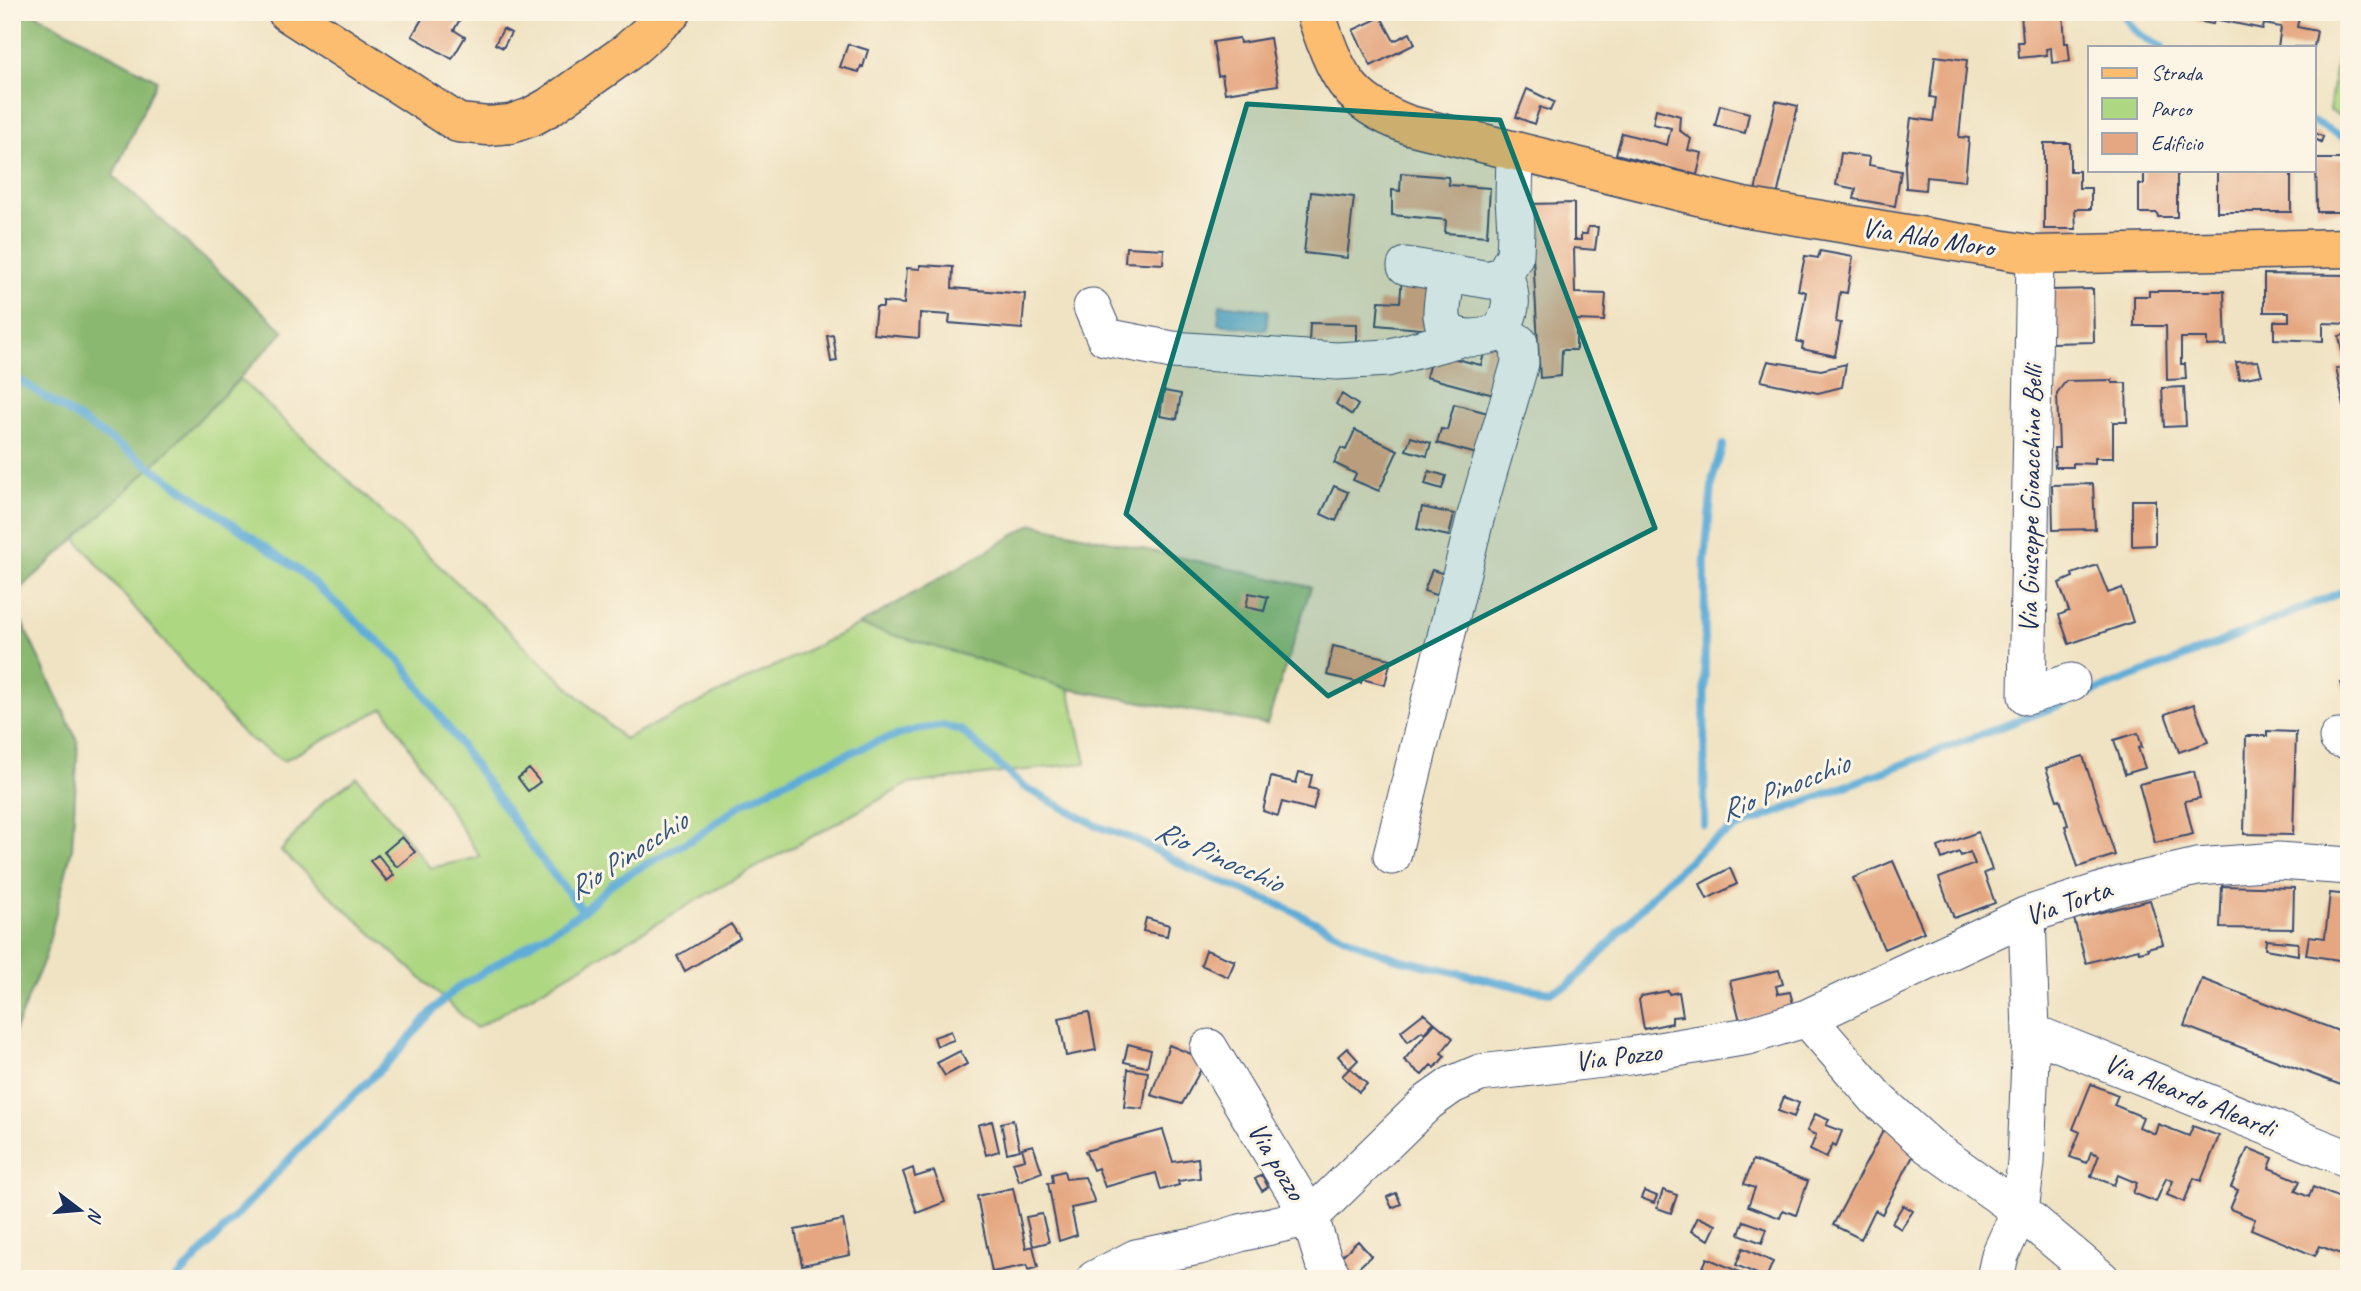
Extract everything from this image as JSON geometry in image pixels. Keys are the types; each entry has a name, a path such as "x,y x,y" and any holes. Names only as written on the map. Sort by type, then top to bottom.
{"main road":[{"path":"287,12 458,123 488,125 511,124 549,107 627,52 673,12"},
{"name":"Via Aldo Moro","path":"1315,12 1339,75 1362,101 1376,111 1409,125 1743,207 2035,255 2349,248"}],"street":[{"path":"1406,266 1490,280 1504,274 1515,255 1515,151"},
{"name":"Via Giuseppe Gioacchino Belli","path":"2035,255 2026,696 2071,682"},
{"path":"1447,272 1442,318 1450,332 1461,338"},
{"path":"1092,307 1105,337 1172,350 1337,361 1387,358 1461,338 1485,338 1501,331 1510,313 1511,292 1504,274"},
{"path":"1392,856 1475,519 1520,363 1519,343 1501,331"},
{"name":"Via Torta","path":"1807,1018 2026,915 2120,885 2197,867 2278,861 2349,866"},
{"path":"1995,1279 2000,1255 2020,1211 2026,1163 2031,1032 2026,915"},
{"path":"1807,1018 1878,1100 1929,1146 2020,1211 2101,1279"},
{"name":"Via Pozzo","path":"1095,1279 1136,1258 1199,1246 1240,1233 1310,1217 1428,1102 1452,1085 1480,1073 1629,1056 1708,1043 1748,1036 1807,1018"},
{"name":"Via Aleardo Aleardi","path":"2031,1032 2349,1159"},
{"name":"Via pozzo","path":"1209,1048 1310,1217 1323,1260 1334,1279"}],"highlighted area":[{"path":"1247,104 1500,120 1655,528 1328,696 1126,514"}],"green space":[{"path":"12,12 32,12 157,80 113,176 284,331 151,467 12,596"},
{"path":"2336,12 2349,12 2349,121 2329,111 2341,30"},
{"path":"240,379 624,739 859,625 1069,689 1086,763 908,784 711,892 476,1028 281,851 324,801 357,777 430,868 480,857 384,708 283,761 243,734 76,539"},
{"path":"1033,524 1311,587 1267,724 1069,689 859,625"},
{"path":"12,601 78,742 72,848 45,957 12,1037"}],"water":[{"path":"1220,304 1268,310 1266,330 1218,324"}],"building":[{"path":"426,12 464,12 454,30 465,37 452,59 412,36"},
{"path":"2021,12 2063,12 2065,43 2068,43 2070,61 2052,63 2051,48 2046,49 2047,55 2019,58 2018,42 2023,42"},
{"path":"2198,12 2300,12 2297,27 2317,31 2314,46 2278,46 2281,27 2264,24 2263,29 2214,19 2213,24 2196,21"},
{"path":"1381,17 1394,41 1410,33 1415,44 1371,66 1353,30"},
{"path":"503,29 511,33 503,48 495,44"},
{"path":"1239,38 1240,43 1270,38 1278,85 1225,93 1222,75 1218,76 1213,42"},
{"path":"848,44 868,50 859,72 840,67"},
{"path":"1935,56 1967,60 1959,137 1969,138 1965,181 1926,177 1925,190 1906,188 1905,165 1911,118 1933,121 1936,98 1930,97"},
{"path":"1527,89 1554,102 1550,111 1540,107 1534,124 1516,117"},
{"path":"1776,101 1798,106 1777,196 1755,191"},
{"path":"1720,105 1749,113 1745,133 1715,126"},
{"path":"1656,109 1680,116 1679,130 1691,139 1688,150 1702,153 1697,175 1616,154 1622,133 1667,145 1671,128 1653,124"},
{"path":"2316,133 2323,137 2321,142 2316,140"},
{"path":"2044,143 2070,143 2070,171 2079,171 2079,188 2091,188 2091,209 2075,209 2076,229 2044,229"},
{"path":"1841,153 1870,157 1869,165 1901,171 1895,206 1854,199 1856,189 1836,185"},
{"path":"2316,159 2349,159 2349,212 2317,212"},
{"path":"2144,172 2177,172 2177,217 2139,213 2139,184 2144,184"},
{"path":"2217,172 2291,172 2291,212 2217,212"},
{"path":"1401,173 1448,177 1449,185 1490,188 1487,236 1445,233 1446,220 1392,215 1392,190 1400,191"},
{"path":"1311,192 1354,197 1347,258 1304,253"},
{"path":"1574,203 1574,240 1581,240 1581,234 1587,234 1588,227 1598,227 1595,250 1574,248 1575,293 1606,294 1604,321 1576,320 1576,350 1562,350 1561,376 1540,378 1530,204"},
{"path":"1126,247 1164,249 1163,264 1125,262"},
{"path":"1820,251 1853,257 1847,293 1840,292 1836,322 1841,323 1835,356 1802,349 1803,343 1797,341 1806,292 1798,290 1805,256 1818,258"},
{"path":"920,265 953,267 952,288 1025,294 1022,329 949,323 950,315 920,313 919,338 873,334 876,307 883,307 883,302 904,304 907,268 920,269"},
{"path":"2264,274 2349,275 2349,324 2323,323 2323,341 2274,339 2274,321 2289,321 2289,312 2264,312"},
{"path":"1402,277 1435,280 1431,330 1377,325 1379,301 1400,302"},
{"path":"2093,289 2094,342 2051,343 2050,290"},
{"path":"2149,291 2224,291 2226,345 2207,346 2207,338 2181,338 2181,364 2185,364 2186,379 2167,380 2166,326 2134,326 2134,296 2149,296"},
{"path":"1310,323 1357,324 1357,345 1309,344"},
{"path":"2349,334 2349,410 2345,411 2336,368 2345,367 2339,336"},
{"path":"833,335 837,361 831,362 827,336"},
{"path":"1487,342 1514,349 1501,397 1426,377 1434,348 1458,354 1456,359 1481,365"},
{"path":"1768,361 1821,370 1846,364 1842,387 1818,393 1761,381"},
{"path":"2258,361 2262,375 2239,379 2236,362"},
{"path":"2112,380 2112,383 2126,383 2127,422 2113,422 2113,458 2095,458 2095,464 2073,463 2073,467 2055,467 2054,448 2059,448 2057,393 2066,381"},
{"path":"2184,387 2186,426 2164,427 2162,388"},
{"path":"1164,391 1181,394 1177,419 1160,416"},
{"path":"1342,394 1358,405 1352,415 1336,404"},
{"path":"1454,404 1488,413 1480,455 1437,443 1441,429 1447,430"},
{"path":"1355,430 1398,450 1379,491 1353,480 1356,474 1334,463 1341,448 1346,450"},
{"path":"1411,437 1431,443 1427,456 1406,450"},
{"path":"1429,471 1446,476 1442,489 1425,484"},
{"path":"2093,484 2095,529 2053,530 2052,485"},
{"path":"1334,486 1348,492 1336,521 1321,514"},
{"path":"2132,500 2155,500 2155,545 2132,546"},
{"path":"1422,507 1454,514 1449,536 1417,529"},
{"path":"2097,565 2108,593 2122,588 2133,622 2069,644 2059,615 2069,611 2059,583 2073,577 2072,574"},
{"path":"1432,570 1445,574 1438,596 1424,591"},
{"path":"1249,593 1268,597 1264,611 1246,607"},
{"path":"1333,646 1391,659 1385,685 1362,679 1361,683 1327,675"},
{"path":"2349,680 2349,701 2341,683"},
{"path":"2194,704 2208,742 2179,752 2165,714"},
{"path":"2267,731 2296,732 2293,835 2244,834 2246,736 2267,736"},
{"path":"2138,733 2142,747 2138,748 2145,768 2125,774 2114,740"},
{"path":"2083,756 2115,855 2078,867 2060,799 2057,800 2046,768"},
{"path":"529,769 540,782 528,791 518,778"},
{"path":"2194,771 2200,798 2185,801 2193,834 2155,843 2139,784"},
{"path":"1299,772 1312,775 1309,788 1318,790 1313,810 1282,802 1278,816 1263,811 1271,777 1296,783"},
{"path":"1978,832 1992,870 1984,873 1995,903 1954,918 1939,878 1975,864 1970,852 1961,856 1959,852 1942,859 1938,847"},
{"path":"402,837 415,852 397,867 384,852"},
{"path":"378,855 394,875 387,881 370,861"},
{"path":"1893,861 1924,932 1884,949 1853,878"},
{"path":"1730,868 1737,884 1707,899 1700,884"},
{"path":"2222,886 2294,888 2293,929 2220,928"},
{"path":"2330,893 2349,895 2346,961 2306,955 2309,936 2325,938"},
{"path":"2150,900 2163,944 2147,948 2148,950 2139,952 2138,949 2086,963 2074,919"},
{"path":"1146,918 1169,925 1167,936 1143,931"},
{"path":"731,924 740,938 685,971 677,956"},
{"path":"2266,940 2298,943 2298,955 2265,949"},
{"path":"1206,950 1235,961 1228,977 1201,965"},
{"path":"1779,970 1783,984 1776,986 1778,994 1790,992 1794,1007 1740,1021 1730,981"},
{"path":"2202,979 2349,1035 2349,1088 2184,1026"},
{"path":"1668,991 1669,994 1679,992 1683,1016 1672,1017 1672,1023 1644,1029 1639,1000 1642,996"},
{"path":"1089,1012 1096,1050 1066,1056 1059,1018"},
{"path":"1424,1013 1434,1022 1424,1033 1422,1031 1408,1042 1401,1031"},
{"path":"1435,1023 1453,1038 1441,1053 1445,1056 1435,1068 1431,1065 1422,1075 1404,1060"},
{"path":"951,1031 954,1040 937,1046 934,1037"},
{"path":"1128,1044 1151,1050 1147,1067 1124,1062"},
{"path":"1169,1045 1206,1060 1182,1104 1151,1095"},
{"path":"1347,1048 1358,1060 1350,1068 1367,1084 1359,1092 1342,1076 1349,1069 1338,1056"},
{"path":"960,1051 967,1064 945,1076 937,1063"},
{"path":"1128,1069 1148,1072 1143,1109 1124,1107"},
{"path":"2091,1084 2118,1095 2114,1105 2143,1117 2139,1127 2155,1134 2158,1124 2189,1136 2193,1126 2219,1136 2201,1181 2194,1178 2184,1202 2167,1195 2173,1181 2166,1178 2156,1202 2133,1193 2137,1183 2118,1175 2114,1185 2091,1176 2099,1155 2091,1152 2087,1163 2070,1157 2080,1132 2073,1129"},
{"path":"1784,1097 1799,1103 1794,1117 1778,1111"},
{"path":"1815,1114 1829,1120 1826,1125 1842,1131 1836,1146 1833,1144 1826,1158 1810,1150 1816,1135 1807,1131"},
{"path":"1013,1120 1020,1150 1007,1153 1001,1123"},
{"path":"992,1121 999,1151 986,1155 978,1125"},
{"path":"1885,1127 1919,1145 1882,1214 1875,1210 1861,1239 1833,1225"},
{"path":"1163,1130 1173,1162 1198,1158 1200,1178 1178,1181 1179,1185 1161,1190 1156,1173 1105,1187 1098,1168 1093,1170 1085,1151"},
{"path":"1033,1145 1042,1172 1019,1181 1013,1162 1025,1159 1022,1148"},
{"path":"2248,1148 2273,1158 2269,1168 2300,1181 2295,1191 2309,1197 2313,1187 2345,1200 2349,1190 2349,1241 2343,1255 2320,1246 2315,1256 2251,1229 2255,1219 2230,1209 2238,1190 2231,1187"},
{"path":"1753,1160 1808,1181 1796,1215 1783,1210 1780,1218 1748,1206 1755,1188 1744,1184"},
{"path":"913,1168 915,1177 934,1171 945,1202 917,1213 903,1172"},
{"path":"1064,1171 1066,1179 1085,1177 1095,1203 1071,1208 1077,1235 1059,1241 1048,1183 1053,1183 1052,1174"},
{"path":"1262,1175 1268,1187 1262,1191 1255,1179"},
{"path":"1013,1188 1026,1248 1033,1246 1038,1267 1028,1270 1027,1265 992,1272 977,1196"},
{"path":"1663,1190 1677,1195 1671,1213 1657,1208"},
{"path":"1644,1191 1657,1196 1654,1203 1641,1198"},
{"path":"1396,1193 1401,1204 1392,1208 1387,1197"},
{"path":"1903,1205 1913,1211 1901,1229 1892,1223"},
{"path":"1042,1214 1049,1242 1033,1246 1026,1217"},
{"path":"1698,1217 1716,1225 1709,1240 1691,1231"},
{"path":"843,1220 850,1255 802,1265 795,1230"},
{"path":"1744,1221 1767,1229 1762,1243 1739,1234"},
{"path":"1358,1241 1371,1256 1356,1270 1359,1272 1349,1279 1333,1264"},
{"path":"1743,1248 1773,1262 1766,1278 1736,1265"},
{"path":"1707,1258 1742,1273 1740,1279 1711,1279 1700,1274"},
{"path":"2060,1270 2071,1279 2053,1279"}],"waterway":[{"path":"2123,12 2139,34 2160,46"},
{"path":"2316,123 2349,140"},
{"path":"12,375 140,459 302,573 401,661 538,855 583,911"},
{"path":"1704,825 1705,559 1713,477 1723,445"},
{"name":"Rio Pinocchio","path":"177,1279 310,1137 396,1054 434,1009 456,989 583,911 614,882 696,837 740,805 802,773 876,742 915,730 942,726 961,730 1022,786 1097,826 1137,840 1192,870 1280,905 1366,947 1398,959 1550,992 1567,986 1590,965 1664,883 1704,847 1733,829 2177,660 2349,589"}]}
